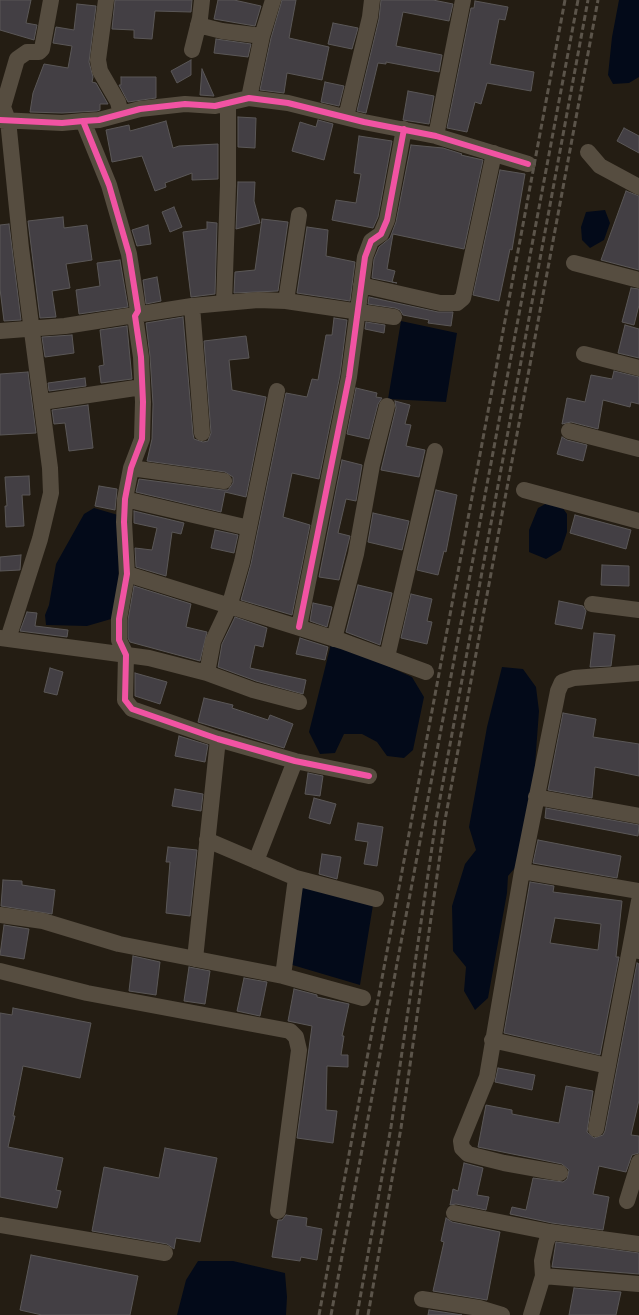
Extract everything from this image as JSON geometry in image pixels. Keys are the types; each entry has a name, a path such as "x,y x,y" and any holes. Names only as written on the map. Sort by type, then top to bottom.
{"street":[{"path":"51,0 42,49 39,52 26,52 17,58 3,107 50,468 49,504 40,539 4,639 150,658 207,673 253,690 299,702"},
{"path":"106,0 98,60 100,71 118,102 121,114"},
{"path":"192,50 202,0"},
{"path":"250,98 262,36 273,0"},
{"path":"346,117 370,17 372,0"},
{"path":"436,136 461,0"},
{"path":"198,26 222,31 262,36"},
{"path":"4,120 62,123 99,120 140,109 184,104 215,106 250,98 288,103 436,136 528,164"},
{"path":"224,303 228,186 228,103"},
{"path":"83,121 109,185 120,218 129,254 138,311 135,316 141,357 142,439 131,468 125,499 124,522 127,574 119,619 119,640 126,655 125,700 132,709 218,739 295,761 369,776"},
{"path":"299,627 349,377 365,257 371,241 381,234 387,220 404,129"},
{"path":"588,152 600,166 639,188"},
{"path":"361,285 440,302 457,303 463,298 494,153"},
{"path":"286,301 299,215"},
{"path":"574,263 639,280"},
{"path":"0,331 33,329 135,316 192,306 258,300 286,301 394,317"},
{"path":"192,306 202,433"},
{"path":"584,354 639,368"},
{"path":"42,402 142,387"},
{"path":"207,673 214,640 229,607 249,528 277,391"},
{"path":"334,639 356,554 372,465 387,406"},
{"path":"569,430 639,449"},
{"path":"387,657 435,452"},
{"path":"131,468 224,481"},
{"path":"524,490 639,521"},
{"path":"125,499 249,528"},
{"path":"127,574 229,607 299,627 426,672"},
{"path":"592,604 639,610"},
{"path":"560,1173 468,1154 462,1148 461,1141 487,1077 492,1040 522,871 558,691 562,682 574,678 639,673"},
{"path":"195,959 218,739"},
{"path":"256,860 295,761"},
{"path":"536,796 639,816"},
{"path":"207,840 296,878 376,899"},
{"path":"522,871 639,892"},
{"path":"283,976 296,878"},
{"path":"596,1129 608,1066 635,950 639,901"},
{"path":"0,915 43,921 119,944 283,976 363,998"},
{"path":"0,971 87,993 290,1031 296,1038 299,1050 278,1211"},
{"path":"492,1040 608,1066"},
{"path":"627,1201 639,1162"},
{"path":"454,1213 550,1232 639,1244"},
{"path":"0,1225 165,1253"},
{"path":"531,1315 543,1276 542,1261 550,1232"},
{"path":"543,1276 639,1284"},
{"path":"422,1299 502,1315"}],"water":[{"path":"619,0 639,0 639,77 629,83 613,84 608,75 612,37"},
{"path":"605,210 610,223 604,240 590,248 582,240 581,227 586,212"},
{"path":"401,321 457,333 446,402 388,399"},
{"path":"547,503 562,507 567,514 567,532 561,550 546,559 529,552 529,530 538,508"},
{"path":"94,508 118,515 118,617 87,626 46,625 45,615 49,605 56,564 84,514"},
{"path":"331,644 361,654 412,677 424,697 413,750 404,758 387,756 377,742 362,734 344,734 335,753 320,754 309,732"},
{"path":"502,667 523,669 536,687 539,711 533,792 520,862 508,876 507,893 488,998 475,1010 464,991 466,967 453,951 452,906 465,864 476,850 469,827 487,727"},
{"path":"302,887 373,905 360,985 289,964"},
{"path":"198,1261 233,1261 285,1273 287,1297 286,1315 177,1315 186,1280"}],"building":[{"path":"0,0 31,0 26,23 37,25 34,40 0,30"},
{"path":"115,0 192,0 191,12 155,11 152,39 134,38 134,30 112,29"},
{"path":"218,0 234,0 261,6 255,26 214,19"},
{"path":"282,0 296,0 289,38 329,47 322,80 287,73 284,93 260,90 271,38"},
{"path":"381,0 433,0 453,4 449,21 403,12 396,46 442,55 439,72 386,62 386,64 378,63 366,113 357,111 379,19"},
{"path":"475,1 508,7 505,20 499,19 490,64 534,72 531,91 487,83 481,104 475,102 467,132 447,128 471,8 474,8"},
{"path":"77,4 96,6 89,62 93,77 92,82 96,83 108,104 100,104 100,110 97,111 62,113 30,112 33,93 44,64 68,68 72,46 53,43 56,27 74,30"},
{"path":"333,23 358,28 352,49 328,44"},
{"path":"216,39 251,44 248,57 214,53"},
{"path":"191,60 191,75 177,83 171,71"},
{"path":"202,69 214,96 200,95"},
{"path":"121,77 156,77 156,98 128,102 119,85 121,85"},
{"path":"325,82 344,86 339,106 321,102"},
{"path":"408,91 434,96 429,124 403,120"},
{"path":"238,117 256,118 255,148 238,147"},
{"path":"318,120 333,124 324,160 292,151 300,122 316,127"},
{"path":"166,121 173,148 179,146 218,144 218,179 192,180 192,173 165,183 166,187 155,191 142,156 112,162 106,130 129,125 130,131"},
{"path":"624,128 639,136 639,153 617,141"},
{"path":"359,136 392,141 378,217 373,228 332,220 336,200 356,203 361,174 354,173"},
{"path":"411,145 443,148 462,154 461,155 483,160 464,249 393,234 387,269 395,271 392,282 372,278 374,259 379,247 390,238 396,222"},
{"path":"500,170 525,174 512,250 510,249 499,301 473,295"},
{"path":"238,182 255,182 254,201 260,223 236,229"},
{"path":"626,191 639,196 639,270 601,260"},
{"path":"174,207 182,227 170,232 162,212"},
{"path":"63,217 64,228 87,225 92,260 66,264 70,288 52,291 56,317 40,318 28,221"},
{"path":"262,219 288,222 278,291 234,293 235,272 255,270"},
{"path":"207,222 217,223 215,294 191,297 183,232 207,229"},
{"path":"9,224 21,320 4,321 0,289 0,225"},
{"path":"148,225 151,244 137,246 132,230"},
{"path":"307,227 328,230 326,256 355,262 350,301 297,293"},
{"path":"120,260 128,307 79,314 76,290 100,286 97,263"},
{"path":"157,277 161,301 146,304 143,280"},
{"path":"631,288 639,289 639,305 634,325 622,322"},
{"path":"369,297 438,312 453,312 451,326 428,323 429,320 403,315 400,310 395,308 368,304"},
{"path":"183,317 194,439 203,442 208,441 211,433 204,341 246,336 249,358 229,360 232,390 266,397 246,497 225,492 221,512 136,492 139,479 223,490 228,490 233,483 233,477 225,472 147,461 152,439 153,404 146,323"},
{"path":"334,318 347,320 340,375 319,479 292,473 283,517 310,525 292,615 241,600 251,564 286,393 307,397 312,379 318,380 326,335 332,335"},
{"path":"366,322 385,325 384,333 365,329"},
{"path":"625,325 639,329 639,358 618,353"},
{"path":"127,326 132,379 101,383 99,366 104,365 100,330"},
{"path":"72,335 74,353 45,357 42,337"},
{"path":"614,371 639,377 639,404 631,402 630,407 603,400 598,429 571,422 562,424 567,398 585,402 591,375 612,379"},
{"path":"28,372 36,433 0,435 0,374"},
{"path":"85,378 86,386 49,391 48,383"},
{"path":"356,388 377,393 376,397 382,398 378,404 369,439 347,434"},
{"path":"395,401 410,405 405,424 411,425 406,446 425,450 419,477 381,470 396,408"},
{"path":"88,405 93,448 69,451 65,423 54,424 52,410"},
{"path":"562,437 567,440 587,445 583,461 557,454"},
{"path":"342,460 362,465 356,501 346,499 338,533 350,536 339,580 319,577"},
{"path":"29,476 30,495 22,495 24,526 6,527 5,506 7,506 5,477"},
{"path":"99,486 117,489 115,510 95,506"},
{"path":"436,490 457,495 446,552 444,551 438,575 417,570"},
{"path":"134,511 184,523 181,534 172,532 166,576 136,567 135,548 152,550 157,528 134,523"},
{"path":"373,513 409,521 402,550 368,542"},
{"path":"575,515 631,530 626,549 570,533"},
{"path":"215,530 238,535 234,553 211,548"},
{"path":"21,555 20,570 0,571 0,557"},
{"path":"602,565 629,566 629,586 601,585"},
{"path":"358,585 392,593 380,645 346,632"},
{"path":"134,586 191,604 186,627 207,632 200,661 130,642 128,638 128,620"},
{"path":"411,594 432,599 427,621 432,622 427,644 401,638"},
{"path":"559,601 583,606 586,611 582,629 555,624"},
{"path":"313,603 332,607 327,627 310,621"},
{"path":"27,612 37,613 35,626 68,630 67,637 20,631"},
{"path":"235,617 267,628 263,647 255,645 250,668 306,680 303,694 256,681 218,667 222,644"},
{"path":"594,633 615,635 611,666 590,667"},
{"path":"300,638 328,647 325,660 296,654"},
{"path":"50,668 63,672 57,695 44,692"},
{"path":"135,673 167,682 160,704 135,696"},
{"path":"204,698 233,705 232,708 268,720 270,715 293,724 284,748 198,722"},
{"path":"563,713 596,719 593,737 639,744 639,776 595,767 592,798 548,790"},
{"path":"179,736 208,745 205,762 175,756"},
{"path":"308,773 323,776 320,796 305,794"},
{"path":"175,789 203,794 201,811 172,806"},
{"path":"314,798 336,804 330,824 309,818"},
{"path":"546,808 639,825 638,836 545,818"},
{"path":"358,823 383,827 377,866 364,864 368,842 355,840"},
{"path":"538,840 621,856 617,878 533,863"},
{"path":"168,847 197,850 190,916 166,913 170,862 166,862"},
{"path":"322,854 341,857 337,879 319,874"},
{"path":"3,880 22,881 22,885 55,890 52,914 1,906"},
{"path":"530,882 554,886 553,892 622,901 616,957 619,957 600,1055 504,1033","holes":["555,918 601,924 598,950 550,943"]},
{"path":"4,925 29,929 24,959 0,955"},
{"path":"133,956 160,962 156,995 129,991"},
{"path":"637,963 639,964 639,1100 631,1135 639,1136 639,1153 632,1155 626,1172 599,1166 593,1194 609,1197 603,1230 552,1223 510,1214 512,1207 526,1210 533,1178 563,1182 567,1179 569,1170 562,1164 478,1147 486,1105 512,1110 512,1114 559,1123 566,1086 593,1091 587,1132 594,1138 603,1135"},
{"path":"189,967 210,971 205,1004 184,1001"},
{"path":"244,978 267,982 260,1016 237,1011"},
{"path":"294,989 317,995 317,997 349,1004 342,1036 344,1036 341,1055 348,1055 348,1067 327,1066 326,1110 337,1111 333,1143 297,1138 312,1026 288,1021"},
{"path":"13,1008 91,1023 80,1078 23,1066 13,1116 15,1116 8,1147 63,1158 56,1190 61,1191 57,1208 0,1197 0,1013 12,1015"},
{"path":"498,1068 535,1075 532,1090 495,1082"},
{"path":"165,1148 217,1158 200,1242 176,1238 174,1249 167,1244 92,1231 104,1167 159,1178"},
{"path":"464,1163 483,1168 477,1195 489,1197 486,1210 456,1204 450,1205 453,1189 458,1191"},
{"path":"286,1215 307,1218 306,1226 322,1229 317,1260 301,1257 300,1261 272,1257 278,1220 282,1220"},
{"path":"446,1218 452,1222 500,1232 487,1300 433,1291 444,1242 441,1241"},
{"path":"556,1242 639,1253 639,1274 552,1267"},
{"path":"31,1255 138,1276 130,1315 42,1315 20,1310"},
{"path":"574,1288 621,1292 616,1315 569,1315"},
{"path":"429,1310 462,1315 428,1315"}],"railway":[{"path":"319,1315 565,0"},
{"path":"331,1315 578,0"},
{"path":"357,1315 391,1127 436,820 588,0"},
{"path":"368,1315 401,1128 445,820 598,0"}],"cycle path":[{"path":"0,120 62,123 99,120 140,109 185,104 215,106 249,98 288,103 364,122 436,136 528,164"},
{"path":"83,121 109,185 129,254 138,311 135,316 141,357 143,402 142,439 131,468 125,499 124,522 127,574 119,619 119,640 126,655 125,700 132,709 218,739 295,761 369,776"},
{"path":"299,627 349,377 365,257 371,241 381,234 387,220 404,129"}]}
